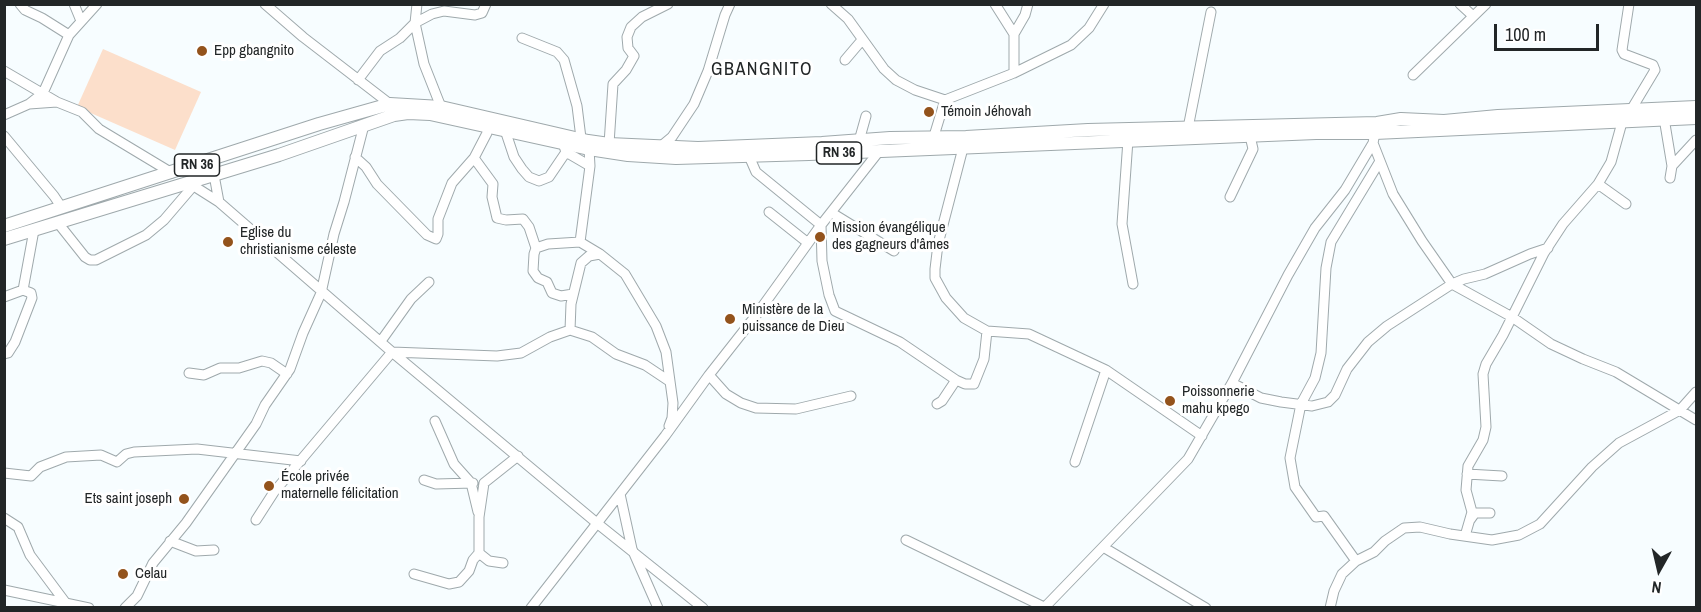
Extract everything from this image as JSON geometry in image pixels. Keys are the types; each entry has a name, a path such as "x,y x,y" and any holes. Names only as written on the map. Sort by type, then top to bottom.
{"main road":[{"name":"RN 36","path":"4,226 303,129 390,104 441,107 628,155 664,157 863,152 1250,136 1374,138 1619,120 1696,118"},
{"name":"RN 36","path":"4,239 191,184 394,115 408,113 430,114 506,130 565,148 609,144 863,152 934,136 966,137 1088,129 1377,123 1401,119 1444,121 1498,116 1696,107"}],"street":[{"path":"21,4 25,10 69,35"},
{"path":"74,4 81,21"},
{"path":"4,115 29,104 43,93 69,35 97,4"},
{"path":"265,4 303,37 390,104"},
{"path":"276,13 285,4"},
{"path":"417,4 416,23 424,64 441,107"},
{"path":"358,80 380,51 400,38 416,23 432,14 444,11 475,15 482,13 486,4"},
{"path":"609,144 613,84 626,70 634,56 628,48 627,37 631,27 642,17 668,4"},
{"path":"725,4 725,15"},
{"path":"660,147 672,137 694,104 708,71 730,4"},
{"path":"831,4 848,19 884,69 896,80 915,90 945,100 1014,73 1071,45 1089,28 1104,4"},
{"path":"995,4 1014,34"},
{"path":"1014,73 1014,34 1025,15 1028,4"},
{"path":"1460,4 1473,16"},
{"path":"1413,75 1486,4"},
{"path":"1629,4 1622,50 1624,54 1655,67 1631,110"},
{"path":"1188,128 1211,12"},
{"path":"522,38 557,52 564,60 577,106 581,138 588,145 590,166 580,242"},
{"path":"845,60 862,40"},
{"path":"4,71 57,102 82,112 99,129 172,173"},
{"path":"934,136 945,100"},
{"path":"29,104 57,102"},
{"path":"531,608 598,524 832,213 863,152 866,117"},
{"path":"1664,118 1672,166 1670,178"},
{"path":"1466,536 1472,512 1466,490 1468,466 1483,440 1486,427 1484,370 1548,248 1563,224 1598,184 1611,162 1621,126 1619,120"},
{"path":"125,608 137,596 153,563 186,523 256,424 265,405 287,374 321,293 334,234 364,125"},
{"path":"356,156 377,184 429,237 436,239 438,219 452,183 474,158 487,133 487,127"},
{"path":"506,130 514,157 529,177 539,181 549,177 565,148 590,166"},
{"path":"4,136 62,208"},
{"path":"1230,197 1253,148 1250,136"},
{"path":"1374,138 1393,194 1452,284 1512,317 1551,344 1616,372 1696,420"},
{"path":"906,540 1044,607 1188,459 1232,383 1288,275 1321,220 1345,190 1374,138"},
{"path":"1128,140 1122,234 1133,284"},
{"path":"1672,166 1696,140"},
{"path":"963,148 938,244 935,278 946,298 964,318 987,331 1029,334 1106,370 1202,436"},
{"path":"749,156 756,172 821,225 822,261 828,295 835,311 900,342 957,380 972,385 977,379 984,359 987,331"},
{"path":"474,158 494,184 492,197 497,218 523,219 529,227 536,248 533,271 538,278 547,282 552,293 561,296 573,294"},
{"path":"1356,561 1324,516 1316,517 1295,487 1290,458 1301,404 1314,378 1321,353 1326,268 1331,242 1380,161"},
{"path":"214,175 219,202"},
{"path":"58,223 85,257 96,260 146,235 164,220 191,184 219,202 321,293 598,524 703,608"},
{"path":"1598,184 1626,204"},
{"path":"769,212 808,243"},
{"path":"832,213 894,251"},
{"path":"23,290 34,230"},
{"path":"536,248 548,244 580,242 600,254 625,274 656,326 666,352 674,404 672,418 665,436"},
{"path":"1232,383 1261,398 1312,406 1328,402 1335,395 1347,369 1368,342 1387,326 1452,284 1485,274 1548,248"},
{"path":"570,330 569,317 581,263 589,256 600,254"},
{"path":"381,341 411,299 429,282"},
{"path":"4,297 23,290 31,293 32,298 15,342 8,353 4,354"},
{"path":"392,352 497,356 521,353 550,337 570,330 592,337 616,354 645,365 669,381"},
{"path":"256,520 274,492 392,352"},
{"path":"189,373 204,375 220,368 239,368 262,362 271,363 287,374"},
{"path":"1075,462 1106,370"},
{"path":"709,375 726,393 741,403 756,408 796,409 851,396"},
{"path":"937,404 942,401 957,380"},
{"path":"1330,608 1334,591 1342,574 1356,561 1374,552 1398,531 1411,526 1492,540 1519,535 1540,524 1593,467 1619,443 1680,410 1696,392"},
{"path":"435,421 454,464 471,483 479,517"},
{"path":"4,473 31,476 40,467 66,457 101,455 117,462 126,454 134,452 197,449 301,461"},
{"path":"423,480 436,484 484,483 518,456"},
{"path":"1467,474 1502,476"},
{"path":"414,574 450,584 459,582 469,571 473,560 479,553 479,517 484,483"},
{"path":"620,494 632,549 658,608"},
{"path":"1470,520 1475,513 1490,513"},
{"path":"4,518 18,527 30,555 65,602"},
{"path":"170,541 196,551 214,550"},
{"path":"1103,547 1206,608"},
{"path":"479,553 489,561 503,563"},
{"path":"4,590 89,608"}],"shaded area":[{"path":"103,49 201,92 175,150 77,107"}],"place":[{"name":"Epp gbangnito","path":"202,51"},
{"name":"Témoin Jéhovah","path":"929,112"},
{"name":"Mission évangélique des gagneurs d'âmes","path":"820,237"},
{"name":"Eglise du christianisme céleste","path":"228,242"},
{"name":"Ministère de la puissance de Dieu","path":"730,319"},
{"name":"Poissonnerie mahu kpego","path":"1170,401"},
{"name":"École privée maternelle félicitation","path":"269,486"},
{"name":"Ets saint joseph","path":"184,499"},
{"name":"Celau","path":"123,574"}],"district":[{"name":"GBANGNITO","path":"762,70"}]}
